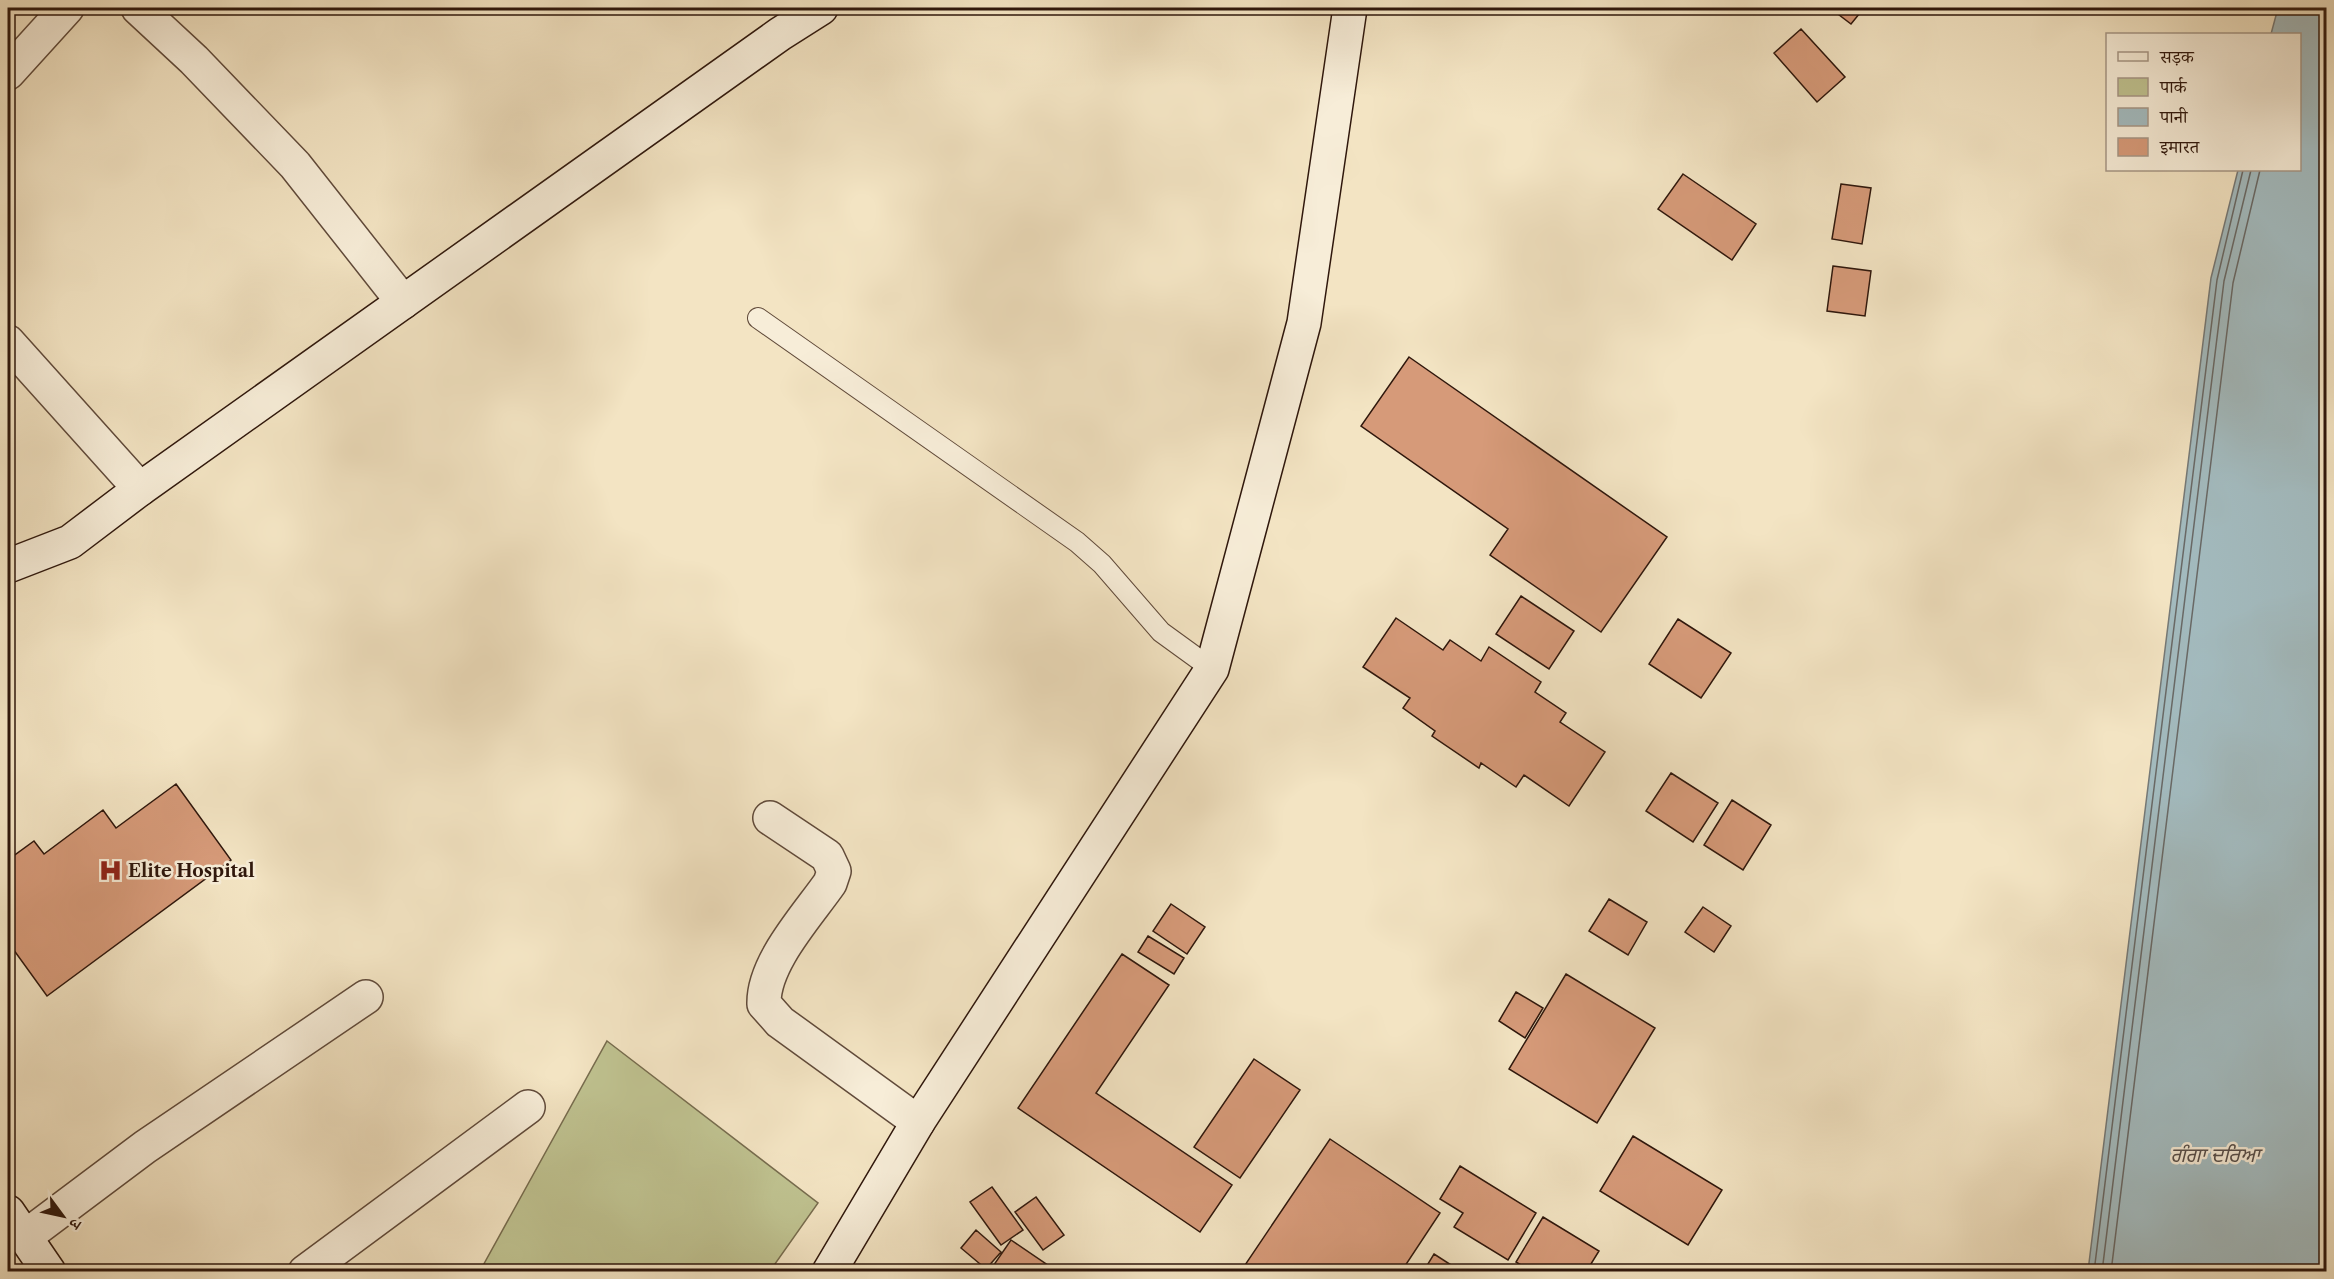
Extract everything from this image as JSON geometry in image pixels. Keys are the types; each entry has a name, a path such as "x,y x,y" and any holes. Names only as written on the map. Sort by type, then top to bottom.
{"street":[{"path":"8,73 67,8"},
{"path":"138,8 194,60 296,165 403,302"},
{"path":"8,566 70,542 140,489 780,34 821,8"},
{"path":"829,1272 918,1122 1212,669 1304,323 1350,8"},
{"path":"8,342 140,489"},
{"path":"770,818 827,856 834,871 830,883 770,970 764,992 764,1004 780,1022 918,1122"},
{"path":"49,1272 16,1225 145,1147 366,997"},
{"path":"305,1272 528,1107"}],"lane":[{"path":"758,318 1077,542 1102,564 1161,632 1212,669"}],"green space":[{"path":"607,1041 818,1203 770,1271 480,1271"}],"water":[{"name":"ਗੰਗਾ ਦਰਿਆ","path":"2278,8 2326,8 2326,1271 2088,1271 2211,278 2238,171 2301,171 2301,33 2271,33"}],"building":[{"path":"1830,8 1864,8 1851,24"},
{"path":"1801,29 1845,77 1817,102 1774,53"},
{"path":"1683,174 1756,224 1732,260 1658,209"},
{"path":"1841,184 1871,188 1862,244 1832,239"},
{"path":"1833,266 1871,271 1865,316 1827,311"},
{"path":"1409,357 1667,537 1601,632 1490,555 1508,529 1361,426"},
{"path":"1521,596 1574,631 1549,669 1496,634"},
{"path":"1396,618 1443,650 1450,640 1481,661 1489,647 1541,682 1535,692 1566,713 1560,722 1605,752 1569,806 1524,775 1516,787 1481,763 1479,768 1432,736 1435,731 1403,708 1410,698 1363,667"},
{"path":"1678,619 1731,653 1701,698 1649,664"},
{"path":"1671,773 1718,803 1693,842 1646,811"},
{"path":"176,784 231,860 47,996 8,942 8,860 34,841 44,854 103,810 116,828"},
{"path":"1732,800 1771,825 1743,870 1704,845"},
{"path":"1609,899 1647,922 1628,955 1589,931"},
{"path":"1171,904 1205,927 1187,954 1153,931"},
{"path":"1703,907 1731,926 1714,952 1685,932"},
{"path":"1148,936 1184,958 1174,974 1138,952"},
{"path":"1122,954 1169,985 1096,1093 1232,1185 1200,1232 1018,1108"},
{"path":"1566,974 1655,1028 1597,1123 1509,1069"},
{"path":"1516,992 1543,1008 1525,1038 1499,1021"},
{"path":"1254,1059 1300,1090 1240,1178 1194,1147"},
{"path":"1633,1136 1722,1190 1688,1245 1600,1191"},
{"path":"1330,1139 1440,1213 1401,1272 1254,1272 1245,1265"},
{"path":"1460,1166 1536,1213 1508,1260 1454,1227 1463,1213 1440,1199"},
{"path":"992,1187 1023,1230 1001,1245 970,1202"},
{"path":"1036,1197 1064,1235 1043,1250 1015,1212"},
{"path":"1543,1217 1599,1251 1586,1272 1532,1272 1516,1262"},
{"path":"976,1230 1001,1252 986,1269 961,1248"},
{"path":"1011,1240 1058,1272 989,1272"},
{"path":"1434,1254 1462,1272 1423,1272"}],"place":[{"name":"Elite Hospital","path":"110,871"}]}
